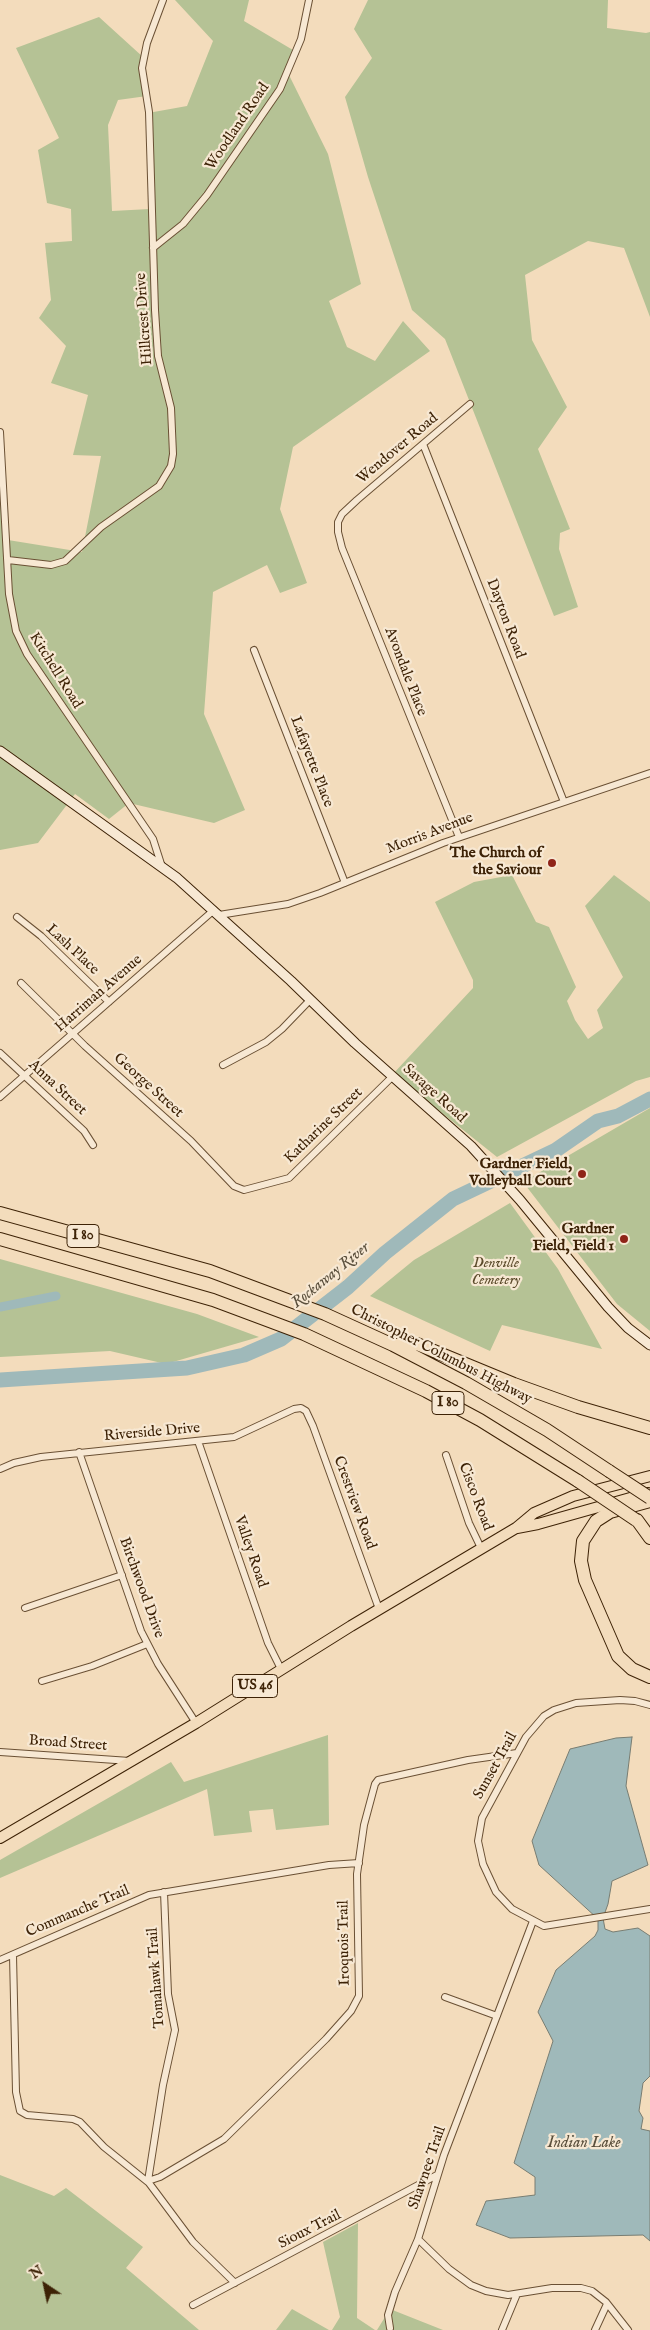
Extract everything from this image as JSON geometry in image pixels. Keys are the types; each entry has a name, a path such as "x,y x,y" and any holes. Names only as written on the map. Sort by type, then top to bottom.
{"highway":[{"name":"Christopher Columbus Highway","path":"0,1213 173,1260 283,1297 348,1324 393,1345 493,1398 650,1499"},
{"name":"I 80","path":"0,1239 169,1286 241,1310 311,1337 426,1391 487,1424 650,1528"},
{"path":"393,1345 417,1344 514,1384 578,1407 650,1428"},
{"path":"650,1499 610,1512 596,1521 583,1541 581,1560 585,1580 618,1656 632,1670 650,1677"},
{"path":"637,1520 650,1538"}],"main road":[{"name":"US 46","path":"0,1838 134,1761 379,1609 516,1528 534,1513 565,1500 650,1476"},
{"name":"US 46","path":"516,1528 538,1524 650,1492"}],"street":[{"name":"Hillcrest Drive","path":"8,560 51,565 66,561 101,527 151,493 166,476 173,454 170,408 158,356 149,112 142,68 147,43 164,0"},
{"name":"Woodland Road","path":"153,248 183,224 207,195 280,89 301,40 309,0"},
{"name":"Wendover Road","path":"342,514 470,404"},
{"name":"Kitchell Road","path":"0,432 12,618 22,644 152,839 162,868"},
{"name":"Dayton Road","path":"423,444 564,802"},
{"name":"Avondale Place","path":"342,514 338,522 342,548 459,837"},
{"name":"Lafayette Place","path":"254,650 345,883"},
{"path":"0,750 162,868"},
{"name":"Morris Avenue","path":"216,913 288,904 459,837 650,773"},
{"name":"Savage Road","path":"162,868 216,913 354,1042 471,1146 520,1200 608,1307 628,1328 650,1345"},
{"name":"Harriman Avenue","path":"0,1096 216,913"},
{"name":"Lash Place","path":"17,917 41,936 109,1002"},
{"name":"George Street","path":"21,983 191,1141 234,1186 244,1190 266,1186"},
{"path":"223,1065 266,1042 310,1000"},
{"name":"Anna Street","path":"0,1053 84,1131 93,1145"},
{"name":"Katharine Street","path":"266,1186 288,1178 301,1167 393,1076"},
{"name":"Riverside Drive","path":"0,1469 14,1463 41,1457 234,1437 294,1409 302,1408"},
{"name":"Crestview Road","path":"302,1408 306,1411 313,1426 379,1609"},
{"name":"Valley Road","path":"198,1442 268,1643 281,1669"},
{"name":"Birchwood Drive","path":"79,1452 148,1644 196,1723"},
{"name":"Cisco Road","path":"446,1455 469,1523 481,1548"},
{"path":"25,1608 122,1575"},
{"path":"42,1681 92,1666 148,1644"},
{"name":"Sunset Trail","path":"650,1705 620,1700 565,1706 544,1716 535,1724 517,1753 482,1818 478,1841 482,1864 496,1892 512,1909 544,1926 592,1920 650,1909"},
{"name":"Broad Street","path":"0,1752 134,1761"},
{"name":"Iroquois Trail","path":"148,2181 160,2177 224,2139 313,2052 351,2011 359,1996 358,1863 371,1797 378,1780 468,1760 517,1753"},
{"path":"164,1892 329,1865 358,1863"},
{"name":"Commanche Trail","path":"148,2181 104,2147 80,2122 73,2119 27,2115 18,2108 13,1955 140,1899 164,1892"},
{"name":"Tomahawk Trail","path":"148,2181 163,2085 175,2030 168,1994 164,1892"},
{"path":"445,1997 497,2016 533,1920"},
{"path":"0,1960 13,1955"},
{"name":"Shawnee Trail","path":"390,2328 388,2315 395,2292 418,2239 437,2175 497,2016"},
{"name":"Sioux Trail","path":"193,2306 437,2175"},
{"path":"148,2181 193,2242 235,2283"},
{"path":"418,2239 449,2269 471,2285 497,2293 517,2294 552,2288 573,2287 592,2291 608,2304 628,2330"},
{"path":"502,2330 517,2294"},
{"path":"595,2330 608,2304"}],"green space":[{"path":"175,0 249,0 244,21 298,53 289,75 328,154 361,284 329,301 347,347 375,361 403,321 430,351 293,447 280,509 307,583 280,593 267,565 213,592 204,714 245,810 214,823 129,803 109,819 75,794 38,843 0,850 0,455 8,540 82,552 101,456 73,455 88,395 51,383 66,346 39,318 51,300 45,243 72,241 71,209 47,203 38,150 59,138 16,48 99,17 143,57 147,96 118,100 108,125 112,211 150,209 148,113 187,106 213,41"},
{"path":"368,0 608,0 607,28 650,32 650,317 624,248 588,241 525,275 532,340 567,407 538,449 570,529 560,533 559,549 578,607 554,616 445,339 412,310 368,177 345,97 372,58 354,29"},
{"path":"512,875 536,922 549,927 576,987 567,1001 575,1020 588,1039 603,1028 597,1010 623,977 585,906 614,875 650,902 650,1077 636,1081 497,1157 393,1074 473,988 473,980 435,902 474,882"},
{"path":"650,1108 650,1331 617,1304 523,1182"},
{"name":"Denville Cemetery","path":"510,1203 558,1269 602,1349 502,1325 490,1351 370,1296 414,1260"},
{"path":"0,1259 197,1314 259,1337 166,1364 110,1351 0,1357"},
{"path":"328,1735 329,1825 276,1830 273,1809 249,1811 252,1832 214,1836 207,1789 0,1878 0,1860 171,1762 184,1782"},
{"path":"0,2175 54,2196 66,2188 143,2247 126,2268 199,2330 0,2330"},
{"path":"358,2223 357,2318 375,2330 332,2330 340,2317 323,2242"},
{"path":"292,2309 329,2330 276,2330"},
{"path":"390,2309 443,2330 377,2330"}],"water":[{"name":"Indian Lake","path":"632,1737 626,1786 648,1865 612,1881 608,1904 603,1918 605,1929 613,1932 638,1928 650,1936 650,2076 643,2083 639,2111 643,2118 641,2129 650,2131 650,2241 643,2235 510,2238 476,2225 486,2201 535,2195 535,2177 514,2163 553,2041 538,2012 556,1970 595,1936 598,1930 598,1919 539,1865 532,1841 570,1749 616,1738"}],"waterway":[{"name":"Rockaway River","path":"0,1380 187,1368 244,1355 281,1339 348,1287 385,1253 453,1199 556,1150 598,1121 618,1116 650,1099"},
{"path":"0,1307 56,1296"}],"place":[{"name":"The Church of the Saviour","path":"552,863"},
{"name":"Gardner Field, Volleyball Court","path":"582,1174"},
{"name":"Gardner Field, Field 1","path":"624,1239"}]}
